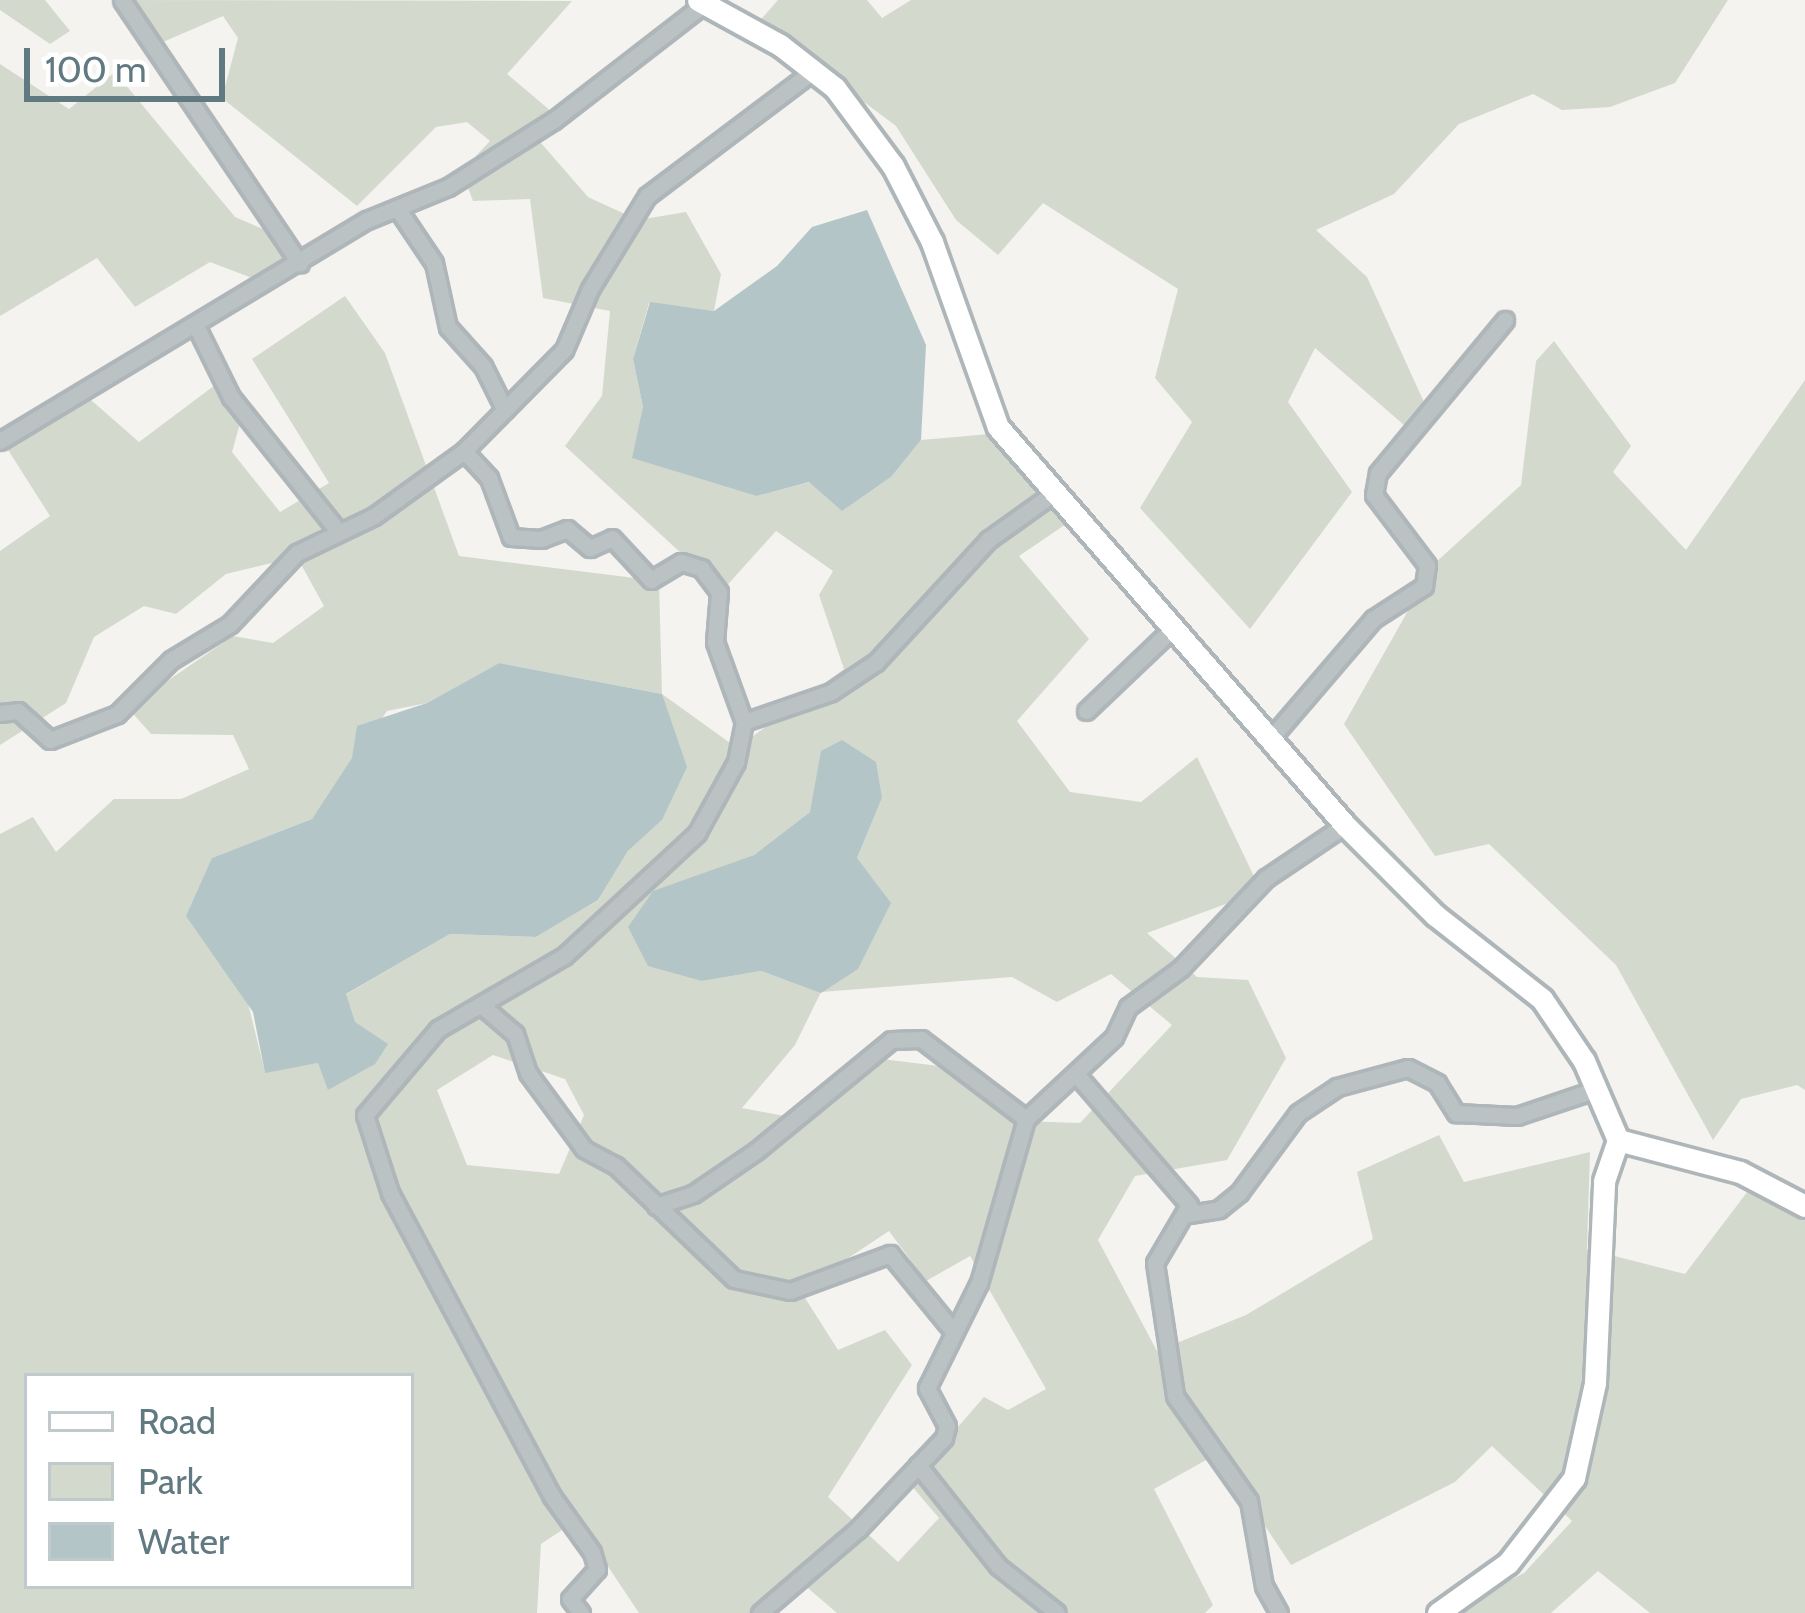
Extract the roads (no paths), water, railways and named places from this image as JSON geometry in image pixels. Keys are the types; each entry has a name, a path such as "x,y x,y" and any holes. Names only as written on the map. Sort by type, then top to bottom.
{"street":[{"path":"122,0 300,264"},
{"path":"0,441 148,346 196,326 397,208 448,188 554,120 704,1 814,70 893,166 946,276 998,427 1052,495 1345,825 1435,915 1542,999 1584,1060 1618,1140 1604,1181 1595,1383 1574,1478 1508,1562 1438,1613"},
{"path":"0,713 18,711 50,740 117,714 171,660 230,623 269,576 337,530 374,516 464,451 564,350 647,196 814,70"},
{"path":"397,208 434,263 448,327 483,366 505,410"},
{"path":"1271,738 1372,620 1424,586 1427,566 1374,495 1378,473 1505,320"},
{"path":"196,326 231,397 337,530"},
{"path":"464,451 490,478 511,537 542,539 567,529 590,548 612,538 651,580 681,562 701,568 719,592 716,642 744,722 736,762 698,833 564,956 438,1029 365,1114 391,1193 551,1495 592,1552 597,1569 570,1599 581,1613"},
{"path":"744,722 831,692 875,662 988,541 1052,495"},
{"path":"1086,711 1172,629"},
{"path":"760,1613 944,1438 946,1426 927,1388 979,1283 1026,1119 1114,1037 1128,1007 1181,968 1266,878 1345,825"},
{"path":"481,1004 514,1034 528,1073 584,1149 616,1166 734,1279 790,1291 890,1254 953,1331"},
{"path":"656,1206 693,1194 756,1151 892,1040 922,1039 1026,1119"},
{"path":"1189,1214 1219,1208 1239,1193 1298,1113 1337,1087 1408,1068 1437,1083 1456,1113 1516,1116 1594,1090"},
{"path":"1076,1074 1190,1204 1189,1214 1155,1263 1175,1396 1249,1501 1264,1586 1279,1613"},
{"path":"1618,1140 1740,1172 1805,1206"},
{"path":"918,1465 998,1566 1057,1613"}],"water":[{"path":"867,210 926,345 921,440 892,476 842,511 809,482 757,496 632,458 643,407 633,359 650,302 714,311 777,266 812,227"},
{"path":"499,663 662,694 687,767 662,820 628,851 598,900 536,937 450,934 346,994 355,1022 388,1044 375,1064 328,1090 318,1063 265,1073 253,1012 186,916 212,858 312,819 352,758 357,726 427,703"},
{"path":"842,740 876,762 882,798 857,858 891,903 858,969 821,993 761,971 702,981 648,966 628,927 653,891 754,855 810,812 821,751"}]}
